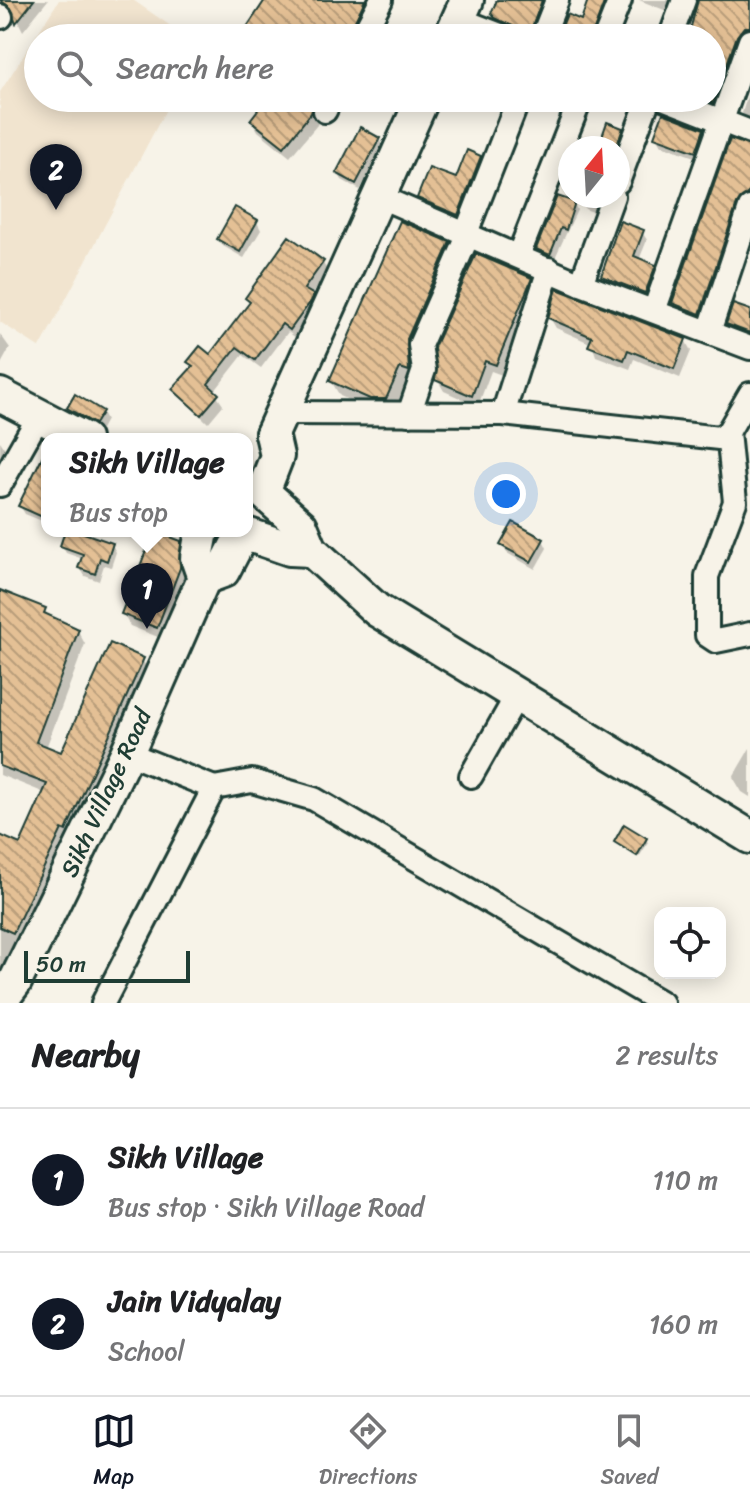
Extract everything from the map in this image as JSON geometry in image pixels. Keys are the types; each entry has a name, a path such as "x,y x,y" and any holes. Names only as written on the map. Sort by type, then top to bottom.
{"main road":[{"path":"255,484 277,456 267,431 417,112"},
{"path":"0,395 71,433"},
{"path":"253,524 260,521 265,512 255,484"},
{"path":"255,484 301,526 311,550 377,610 750,837"},
{"path":"253,536 290,549 311,550"},
{"path":"201,537 197,558 204,578 223,571 237,537"},
{"name":"Sikh Village Road","path":"0,1002 15,982 127,753 204,578"}],"street":[{"path":"368,24 381,0"},
{"path":"548,24 557,0"},
{"path":"611,24 620,0"},
{"path":"675,24 684,0"},
{"path":"726,110 750,41"},
{"path":"409,414 424,370 420,345 468,234 514,112"},
{"path":"519,254 575,112"},
{"path":"630,149 644,112"},
{"path":"699,112 750,132"},
{"path":"654,311 725,112"},
{"path":"378,196 519,254 581,284 750,348"},
{"path":"581,284 609,208"},
{"path":"709,332 750,208"},
{"path":"503,414 549,269"},
{"path":"267,431 409,414 503,414 719,438 728,432 750,394"},
{"path":"0,485 38,418"},
{"path":"728,432 735,502 707,576 707,635 716,641 750,634"},
{"path":"471,776 516,697"},
{"path":"127,753 214,788 252,781 314,799 662,1003"},
{"path":"103,1003 214,788"}],"shaded area":[{"path":"59,0 133,0 168,24 44,24"},
{"path":"24,55 24,112 165,112 40,348 0,322 0,92"}],"building":[{"path":"0,0 34,0 16,23 11,8"},
{"path":"265,0 365,0 354,24 249,24"},
{"path":"497,0 542,0 533,24 508,24 491,13"},
{"path":"588,0 605,0 596,24 563,24 567,14 581,20"},
{"path":"698,0 750,0 750,27 744,27 737,36 726,67 726,24 692,24"},
{"path":"256,112 311,112 284,147 250,120"},
{"path":"663,113 704,129 696,152 654,137"},
{"path":"607,122 623,128 620,136 602,136"},
{"path":"360,127 380,138 356,184 336,173"},
{"path":"730,139 750,146 750,191 737,204 700,314 672,303"},
{"path":"467,150 481,156 458,215 417,198 429,168 456,178"},
{"path":"558,196 558,208 573,208 566,230 561,228 550,255 536,249"},
{"path":"235,207 258,220 240,252 217,239"},
{"path":"400,221 450,242 407,339 409,371 400,368 386,399 370,399 329,381"},
{"path":"620,221 644,230 634,256 656,265 645,293 601,276"},
{"path":"289,236 324,261 304,289 314,295 290,330 282,324 255,360 237,347 208,384 219,394 201,415 172,389 193,366 187,362 200,346 210,354 250,302 245,298"},
{"path":"476,254 532,278 496,365 485,361 472,396 435,380 434,347"},
{"path":"557,289 686,339 674,369 628,350 624,360 588,346 592,337 548,318"},
{"path":"733,304 750,310 750,333 726,324"},
{"path":"75,394 103,411 95,424 67,408"},
{"path":"41,459 41,516 18,506"},
{"path":"513,522 544,539 531,562 500,545"},
{"path":"63,537 96,537 113,543 107,561 100,558 95,574 78,568 83,554 60,546"},
{"path":"152,537 170,537 181,541 180,568 157,628 121,614"},
{"path":"0,590 46,608 44,613 79,629 36,742 61,752 110,643 144,658 66,831 62,829 13,933 0,927 0,835 20,844 47,784 0,766"},
{"path":"624,824 647,838 637,856 614,842"}],"place":[{"name":"Jain Vidyalay","path":"56,210"},
{"name":"Sikh Village","path":"147,629"}]}
